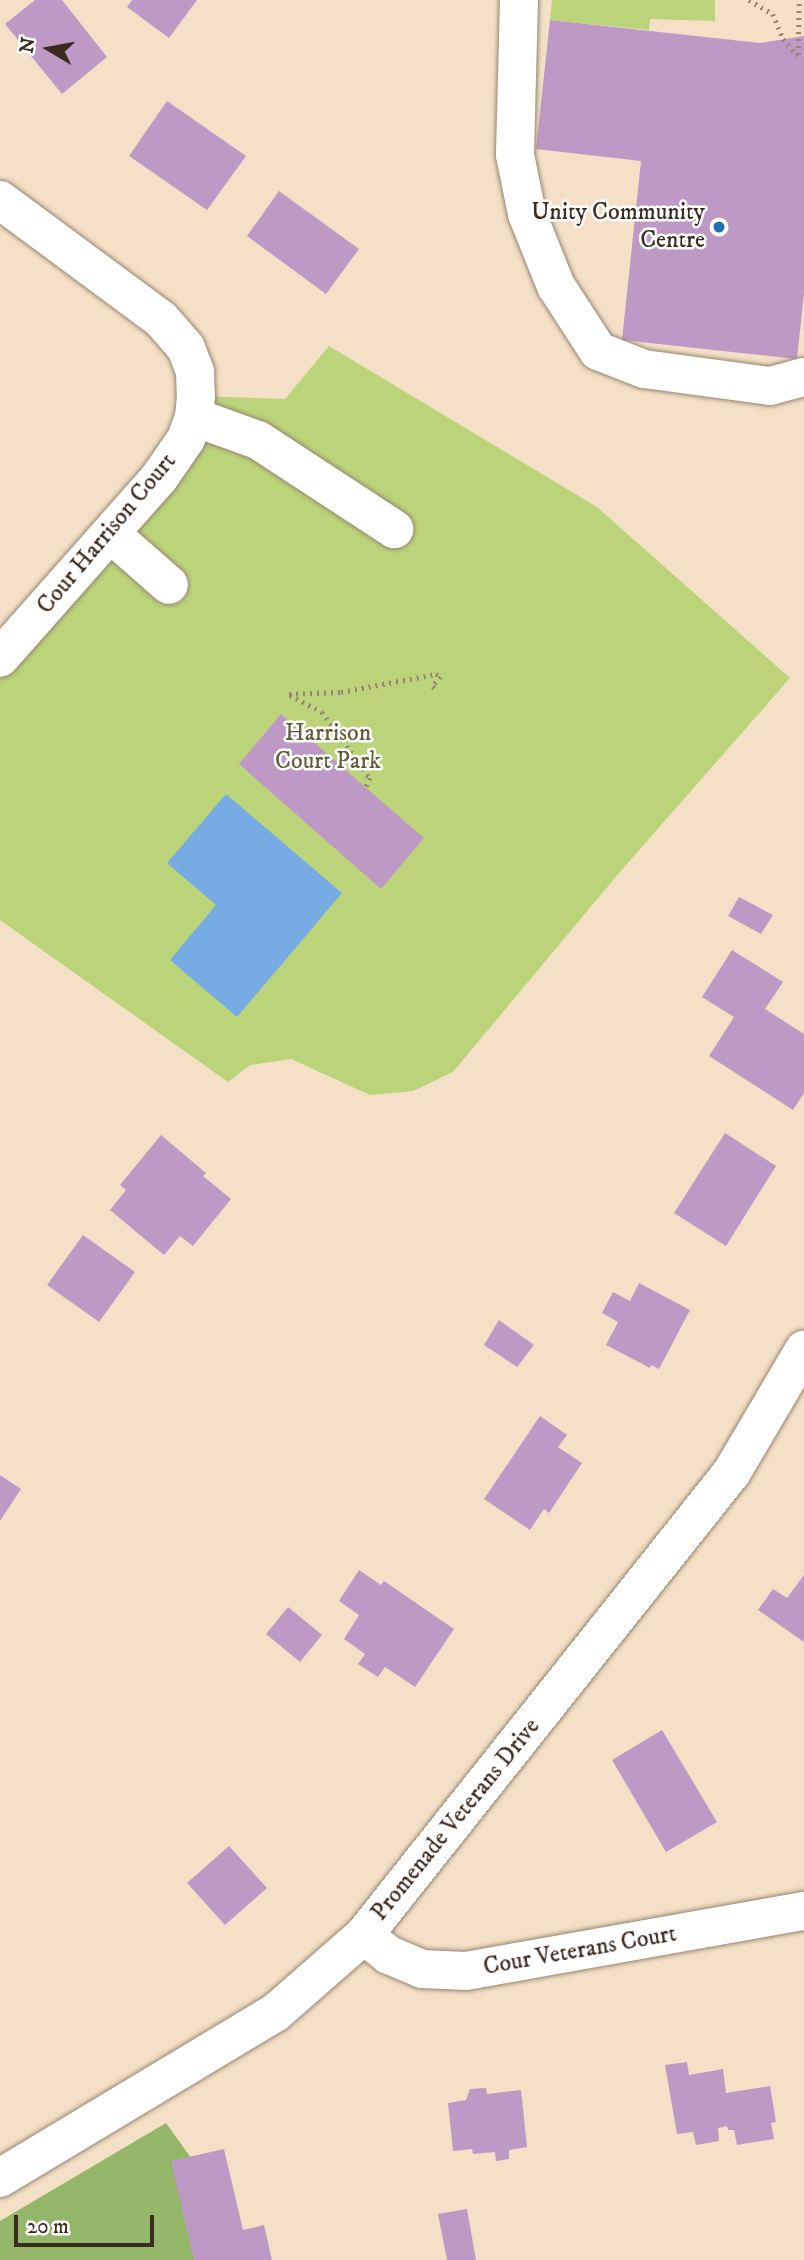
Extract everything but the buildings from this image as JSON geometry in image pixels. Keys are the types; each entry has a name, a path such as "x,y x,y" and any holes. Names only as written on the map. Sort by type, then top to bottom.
{"street":[{"path":"519,0 515,155 527,214 556,286 598,351 644,369 770,386 804,377"},
{"name":"Cour Harrison Court","path":"0,200 161,319 186,348 195,372 194,417 186,439 166,468 111,534 0,658"},
{"path":"194,417 258,440 394,528"},
{"path":"111,534 169,585"},
{"name":"Promenade Veterans Drive","path":"0,2178 275,2014 364,1936 732,1472 804,1350"},
{"name":"Cour Veterans Court","path":"364,1936 389,1955 422,1969 466,1971 804,1911"}],"path":[{"path":"748,0 774,14 783,39 798,55 799,0"},
{"path":"366,788 370,778 322,712 289,694 341,692 436,674 441,677 433,686 436,689"}],"green space":[{"path":"552,0 715,0 715,21 650,19 649,30 550,20"},
{"name":"Harrison Court Park","path":"329,346 597,507 790,678 619,873 453,1072 413,1091 370,1095 291,1059 250,1065 228,1082 0,920 0,658 111,534 196,396 285,399"},
{"path":"166,2123 264,2260 0,2260 0,2221"}],"water":[{"path":"226,794 342,893 237,1017 170,960 216,905 167,863"}],"place":[{"name":"Unity Community Centre","path":"719,227"}]}
